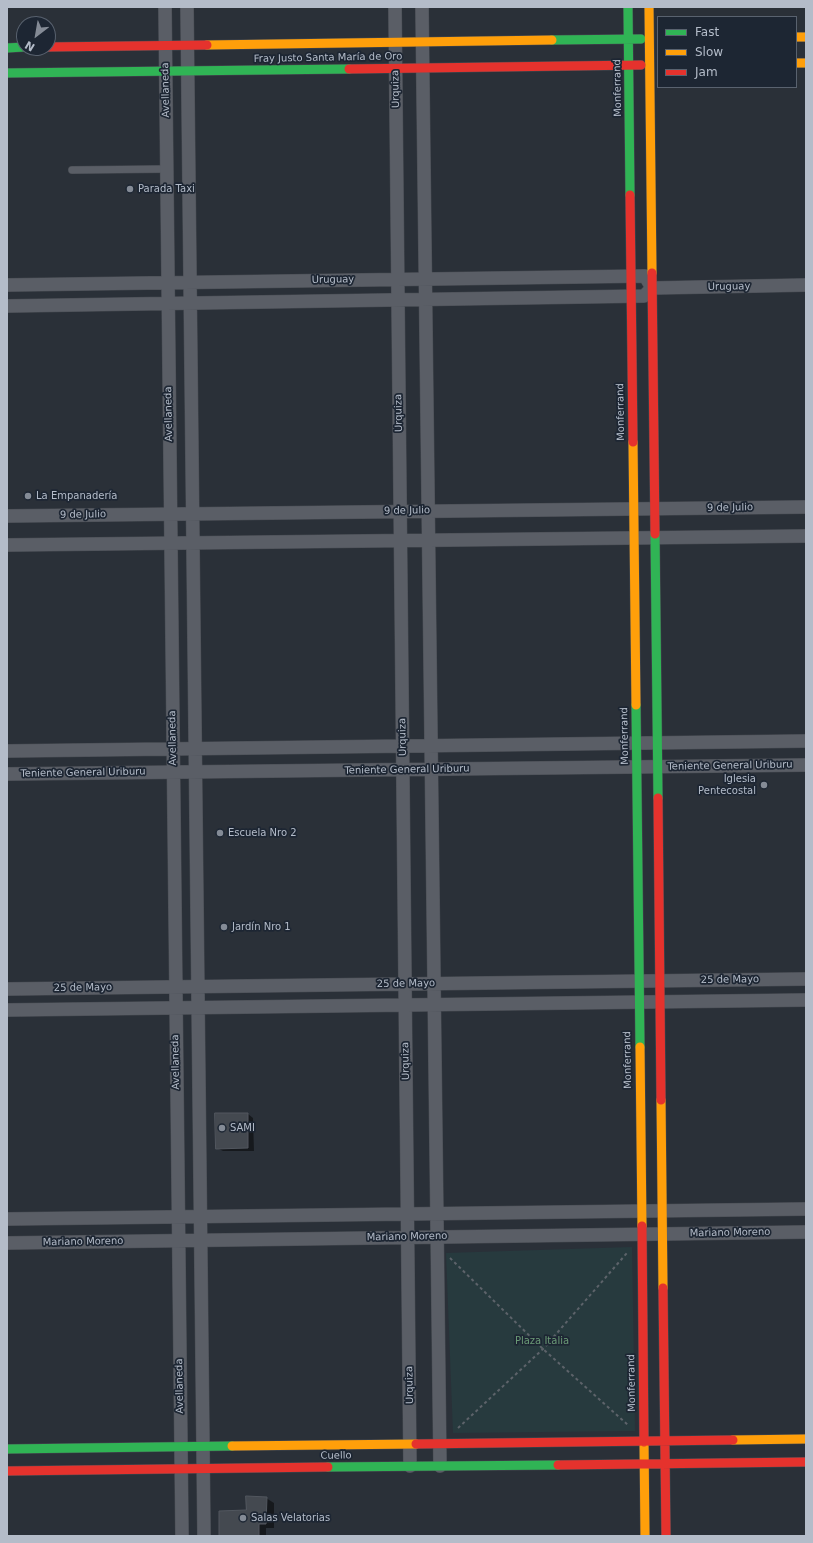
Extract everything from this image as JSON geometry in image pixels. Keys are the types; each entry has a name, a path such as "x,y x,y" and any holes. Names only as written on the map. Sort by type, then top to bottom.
{"street":[{"name":"Avellaneda","path":"165,7 182,1536"},
{"path":"187,7 204,1536"},
{"name":"Urquiza","path":"395,7 410,1466"},
{"path":"422,7 440,1466"},
{"name":"Monferrand","path":"628,7 645,1536"},
{"path":"649,7 654,39 652,288 666,1536"},
{"name":"Fray Justo Santa María de Oro","path":"56,47 654,39"},
{"name":"Fray Justo Santa María de Oro","path":"7,73 654,65"},
{"name":"Uruguay","path":"7,285 645,276 652,288"},
{"name":"Uruguay","path":"7,306 644,296 652,288 806,285"},
{"name":"9 de Julio","path":"7,516 806,507"},
{"path":"7,545 806,536"},
{"path":"7,750 806,741"},
{"name":"Teniente General Uriburu","path":"7,774 806,765"},
{"name":"25 de Mayo","path":"7,989 806,979"},
{"name":"25 de Mayo","path":"7,1010 806,1000"},
{"path":"7,1219 806,1209"},
{"name":"Mariano Moreno","path":"7,1243 806,1232"},
{"name":"Cuello","path":"7,1449 806,1439"},
{"name":"Cuello","path":"7,1471 806,1462"}],"lane":[{"path":"72,170 167,169"}],"path":[{"path":"446,1253 543,1349 629,1426"},
{"path":"453,1433 543,1349 626,1253"}],"green space":[{"name":"Plaza Italia","path":"632,1247 635,1431 453,1433 446,1253"}],"building":[{"path":"215,1113 248,1113 248,1148 216,1149"},
{"name":"Salas Velatorias","path":"246,1496 267,1497 266,1524 259,1524 259,1536 219,1536 219,1511 246,1510"}],"traffic: fast":[{"path":"628,7 630,195"},
{"path":"552,40 641,39"},
{"path":"7,48 16,47"},
{"path":"7,73 349,69"},
{"path":"655,534 658,798"},
{"path":"636,705 640,1047"},
{"path":"7,1449 232,1446"},
{"path":"328,1467 558,1465"}],"traffic: slow":[{"path":"649,7 652,273"},
{"path":"797,37 806,37"},
{"path":"207,45 552,40"},
{"path":"797,63 806,63"},
{"path":"633,442 636,705"},
{"path":"640,1047 642,1226"},
{"path":"661,1100 663,1288"},
{"path":"733,1440 806,1439"},
{"path":"644,1442 645,1536"},
{"path":"232,1446 416,1444"}],"traffic: jam":[{"path":"56,47 207,45"},
{"path":"349,69 641,65"},
{"path":"630,195 633,442"},
{"path":"652,273 655,534"},
{"path":"658,798 661,1100"},
{"path":"642,1226 644,1442"},
{"path":"663,1288 666,1536"},
{"path":"416,1444 733,1440"},
{"path":"558,1465 806,1462"},
{"path":"7,1471 328,1467"}],"place":[{"name":"Parada Taxi","path":"130,189"},
{"name":"La Empanadería","path":"28,496"},
{"name":"Iglesia Pentecostal","path":"764,785"},
{"name":"Escuela Nro 2","path":"220,833"},
{"name":"Jardín Nro 1","path":"224,927"},
{"name":"SAMI","path":"222,1128"},
{"name":"Salas Velatorias","path":"243,1518"}]}
